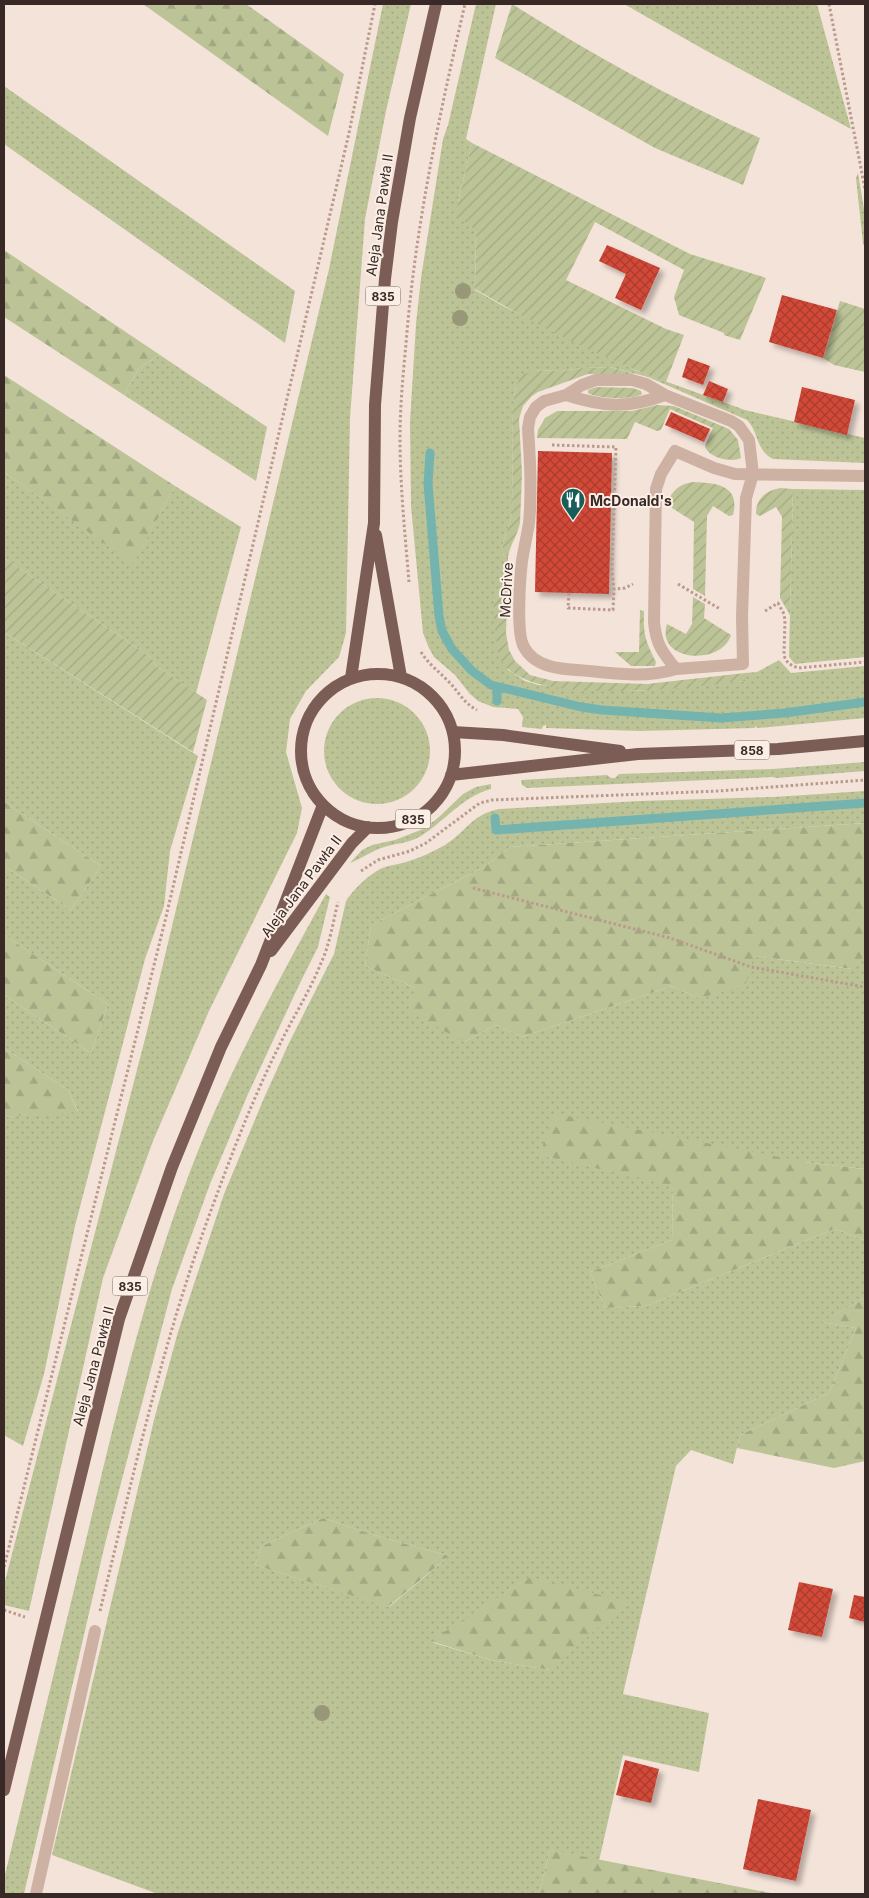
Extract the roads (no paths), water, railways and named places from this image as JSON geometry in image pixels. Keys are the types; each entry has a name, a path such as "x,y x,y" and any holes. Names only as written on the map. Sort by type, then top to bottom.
{"main road":[{"name":"Aleja Jana Pawła II","path":"351,678 374,523 375,405 385,279 393,213 405,140 436,4"},
{"name":"Aleja Jana Pawła II","path":"374,523 401,677"},
{"name":"835","path":"382,673 401,677 412,681 430,694 444,712 453,732 455,750 451,775 437,800 415,818 387,827 368,827 348,822 322,805 306,779 301,759 301,738 307,719 318,701 333,687 351,678 382,673"},
{"name":"858","path":"453,732 503,735 638,754"},
{"name":"858","path":"451,775 638,754 769,749 865,742"},
{"name":"Aleja Jana Pawła II","path":"4,1790 119,1319 175,1159 221,1047 261,965 322,805"},
{"name":"Aleja Jana Pawła II","path":"261,965 352,843 368,827"}],"lane":[{"name":"McDrive","path":"632,380 646,384 665,394 731,421 739,426 749,440 753,474 746,498 742,617 743,664 676,669 660,674 634,675 560,669 546,665 533,658 524,648 519,634 522,562 529,524 528,428 530,417 536,407 544,401 566,395 588,382 632,380"},
{"path":"566,395 599,404 641,403 665,394"},
{"path":"676,669 661,650 656,638 654,622 656,489 661,474 675,451 725,472 735,474 865,476"},
{"path":"36,1894 95,1631"}],"waterway":[{"path":"430,453 428,484 439,616 442,631 452,649 472,671 491,685 581,707 721,718 785,713 865,702"},
{"path":"497,687 497,701"},
{"path":"495,818 496,830 865,803"}],"place":[{"name":"McDonald's","path":"573,521"}]}
